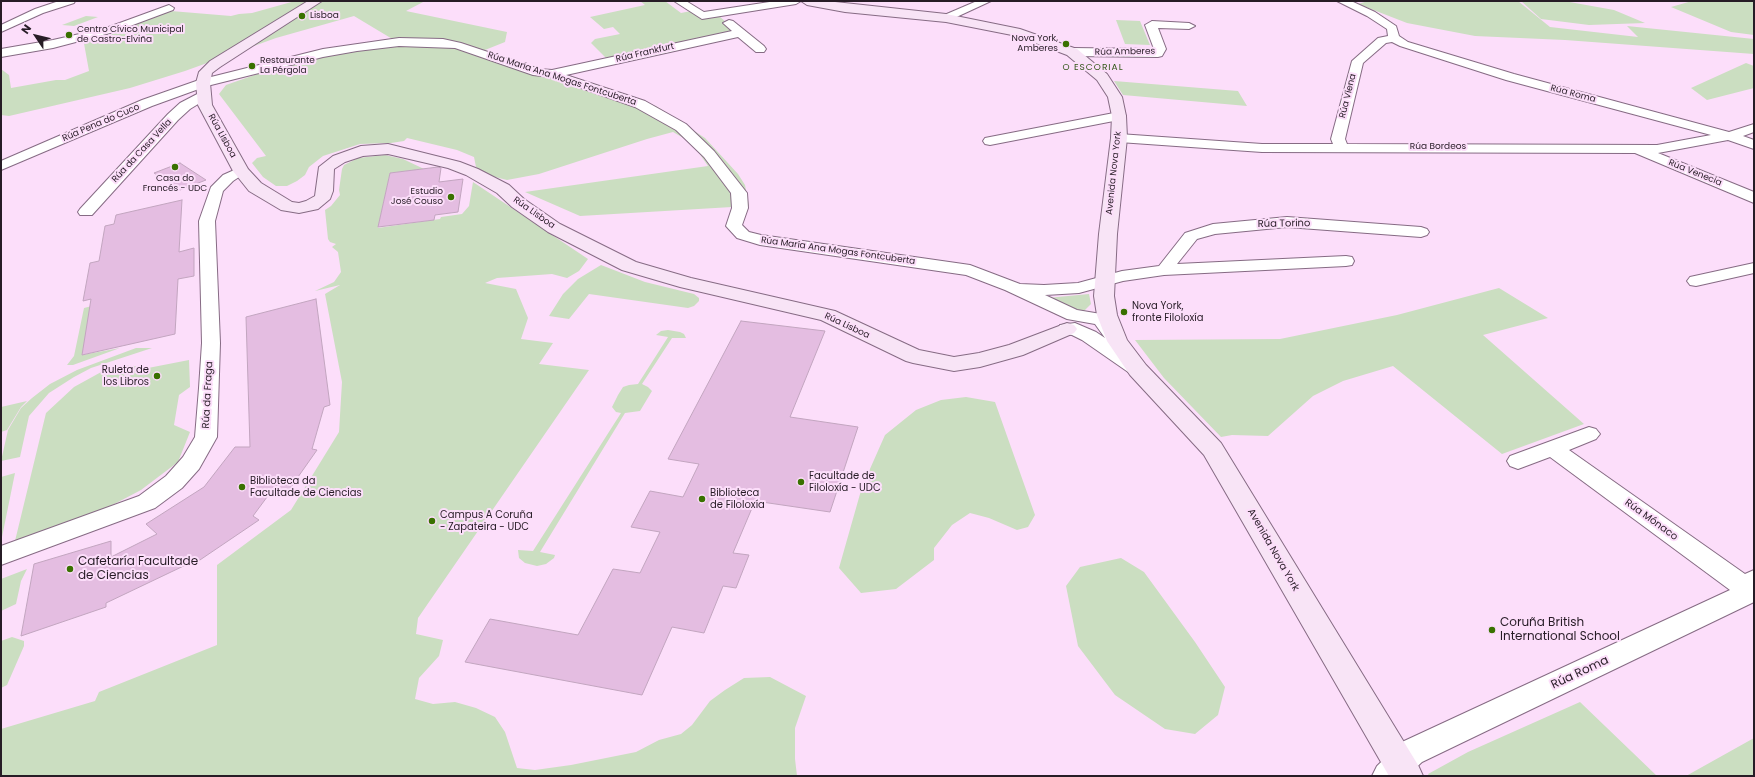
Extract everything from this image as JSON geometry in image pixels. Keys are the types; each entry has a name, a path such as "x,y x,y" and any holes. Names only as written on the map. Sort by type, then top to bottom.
{"street":[{"path":"1,29 39,11 70,1"},
{"path":"203,89 206,72 215,64 316,1"},
{"path":"679,1 702,16 796,1"},
{"name":"Avenida Nova York","path":"807,1 845,8 946,18 1020,33 1072,52 1102,77 1115,97 1119,116 1119,138 1108,234 1104,296 1107,315 1117,341"},
{"path":"946,18 986,1"},
{"path":"1342,1 1371,14 1392,28 1394,38"},
{"path":"1,53 53,44 110,30 169,8"},
{"path":"719,14 739,33 760,49"},
{"name":"Rúa Amberes","path":"1072,52 1158,53 1160,49 1151,25 1152,24 1189,26"},
{"name":"Rúa Frankfurt","path":"552,74 739,33"},
{"name":"Rúa Roma","path":"1394,38 1404,44 1510,77 1730,136 1754,145"},
{"name":"Rúa Viena","path":"1342,147 1338,139 1358,61 1382,40 1394,38"},
{"name":"Rúa María Ana Mogas Fontcuberta","path":"203,89 323,53 399,42 457,45 537,72 552,74 640,104 655,111 681,127 709,154 739,193 740,208 734,226 743,235 760,240 958,267 987,276 1011,286 1064,312 1091,318"},
{"name":"Rúa Pena do Cuco","path":"1,166 147,103 203,89"},
{"name":"Rúa Lisboa","path":"203,89 205,105 215,126 241,171 255,187 287,206 299,208 312,205 322,199 326,191 325,172 327,167 345,155 361,150 388,149 427,157 454,165 490,181 554,228 608,257 629,266 687,283 828,315 851,325 895,349 927,360 954,364 980,360 1016,350 1091,318"},
{"name":"Rúa da Casa Vella","path":"86,212 173,117 203,89"},
{"path":"990,141 1119,116"},
{"name":"Rúa Bordeos","path":"1119,138 1262,148 1342,147 1657,149 1730,136 1754,128"},
{"name":"Rúa Venecia","path":"1636,149 1754,198"},
{"name":"Rúa da Fraga","path":"1,556 148,502 174,482 191,463 206,437 211,343 207,221 216,190 228,178 241,171"},
{"name":"Rúa Torino","path":"1164,270 1191,236 1213,229 1288,222 1421,232"},
{"path":"1105,280 1164,270 1346,261"},
{"path":"1696,281 1754,268"},
{"name":"Rúa María Ana Mogas Fontcuberta","path":"1011,286 1061,289 1079,288 1105,280"},
{"name":"Avenida Nova York","path":"1091,318 1099,318 1103,320 1109,333 1117,341 1138,370 1213,448 1369,715 1398,771"},
{"path":"1066,329 1075,329 1090,336 1138,370"},
{"path":"1518,461 1589,434"},
{"name":"Rúa Mónaco","path":"1552,448 1753,586"},
{"name":"Rúa Roma","path":"1398,771 1412,752 1433,741 1753,586"}],"green space":[{"path":"295,1 425,1 406,11 507,32 505,42 485,50 656,106 705,138 738,174 745,185 749,206 580,216 525,192 708,166 692,143 673,132 539,174 507,180 491,176 476,167 474,157 457,150 407,138 404,141 391,143 360,144 323,156 309,167 305,175 297,181 287,186 276,186 263,177 252,163 257,158 266,156 219,94 226,85 266,71 319,58 364,50 404,46 354,16 276,38 185,71 130,88 9,116 1,115 1,69 9,75 11,88 56,80 65,80 89,71 83,38 139,23 171,11 231,16 252,13"},
{"path":"640,1 665,1 681,13 691,11 719,16 734,29 733,32 609,61 591,43 595,39 620,34 613,27 604,29 590,17 645,5"},
{"path":"1368,1 1518,1 1550,27 1638,37 1627,26 1754,39 1754,54 1565,40 1475,36 1407,23 1358,4"},
{"path":"1521,1 1564,1 1614,10 1645,23 1589,25 1541,19"},
{"path":"1692,1 1754,1 1754,35 1731,32 1671,7"},
{"path":"86,16 98,17 74,26 62,25"},
{"path":"1116,20 1140,21 1150,45 1125,44"},
{"path":"1746,63 1754,66 1754,88 1707,100 1691,88"},
{"path":"1114,81 1238,91 1247,106 1123,95"},
{"path":"385,155 403,159 424,169 390,173 378,228 440,219 441,217 462,214 469,206 473,182 588,259 579,271 567,278 552,274 497,278 485,283 516,289 528,318 521,339 553,343 539,364 589,370 418,618 416,634 443,640 439,656 419,678 415,699 433,704 455,702 476,708 495,717 505,732 517,768 535,770 571,765 636,752 659,740 681,734 692,725 710,701 744,678 770,677 806,696 795,728 795,759 797,776 1,776 1,729 95,701 99,692 217,645 217,565 291,510 339,432 342,382 325,294 340,285 315,291 334,282 341,272 338,252 332,247 336,244 330,242 328,239 325,210 331,206 340,195 339,190 344,165 358,158"},
{"path":"601,265 645,282 694,294 699,298 699,301 694,306 688,308 589,294 569,319 549,316 563,294 578,279"},
{"path":"1499,288 1548,318 1483,335 1584,424 1502,454 1393,366 1343,381 1313,396 1268,436 1232,435 1221,437 1164,378 1135,340 1280,339 1397,315"},
{"path":"1089,294 1091,304 1083,312 1077,312 1047,298"},
{"path":"96,305 82,355 120,348 73,365 67,365 74,356 84,308"},
{"path":"668,330 680,332 684,334 686,338 672,338 642,384 652,391 640,411 625,413 540,552 555,555 554,558 546,564 537,566 525,563 519,558 518,550 533,551 621,413 616,412 612,407 618,395 623,387 638,384 668,337 656,335 661,331"},
{"path":"136,348 152,348 91,368 49,393 29,416 20,457 1,461 8,430 21,408 32,398 50,384 77,370"},
{"path":"189,360 190,387 179,395 174,425 190,432 178,462 141,490 82,521 15,541 46,413 74,387 103,371 128,365 148,368"},
{"path":"966,397 995,402 1035,515 1028,527 1017,530 989,518 970,513 952,525 934,548 934,560 896,589 861,593 839,568 862,487 885,435 916,410 941,400"},
{"path":"27,401 21,407 7,430 1,432 1,407"},
{"path":"15,473 2,537 1,538 1,477"},
{"path":"1121,558 1144,572 1195,642 1225,687 1218,715 1195,734 1165,729 1115,695 1078,646 1066,586 1080,567"},
{"path":"27,569 21,581 16,604 1,611 1,579"},
{"path":"12,637 24,641 24,646 7,685 1,688 1,641"},
{"path":"1580,702 1657,776 1429,776 1428,774 1468,752"},
{"path":"1754,738 1754,776 1686,776"}],"building":[{"name":"Casa do Francés - UDC","path":"180,163 206,180 180,190 154,173"},
{"path":"438,167 441,168 439,182 463,179 458,212 435,215 434,220 378,227 390,173"},
{"path":"182,200 179,252 194,248 194,276 178,279 175,334 82,355 91,299 83,301 90,263 99,261 105,226 114,224 116,215"},
{"path":"316,299 330,405 324,407 312,449 317,450 286,494 270,493 253,516 259,520 194,564 192,562 106,603 106,607 21,636 34,564 111,541 111,557 157,534 146,524 204,487 235,447 250,447 246,317"},
{"name":"Facultade de Filoloxía - UDC","path":"741,321 825,331 790,417 858,427 830,512 755,501 733,553 749,555 736,588 723,586 704,633 672,627 642,695 465,662 490,619 578,635 613,569 640,573 660,532 631,527 650,491 683,497 699,464 668,459"}],"place":[{"name":"Lisboa","path":"302,16"},
{"name":"Centro Cívico Municipal de Castro-Elviña","path":"69,35"},
{"name":"Nova York, Amberes","path":"1066,44"},
{"name":"Restaurante La Pérgola","path":"252,66"},
{"name":"Casa do Francés - UDC","path":"175,167"},
{"name":"Estudio José Couso","path":"451,197"},
{"name":"Nova York, fronte Filoloxía","path":"1124,312"},
{"name":"Ruleta de los Libros","path":"157,376"},
{"name":"Facultade de Filoloxía - UDC","path":"801,482"},
{"name":"Biblioteca da Facultade de Ciencias","path":"242,487"},
{"name":"Biblioteca de Filoloxía","path":"702,499"},
{"name":"Campus A Coruña - Zapateira - UDC","path":"432,521"},
{"name":"Cafetaría Facultade de Ciencias","path":"70,569"},
{"name":"Coruña British International School","path":"1492,630"}],"district":[{"name":"O ESCORIAL","path":"1093,68"}]}
